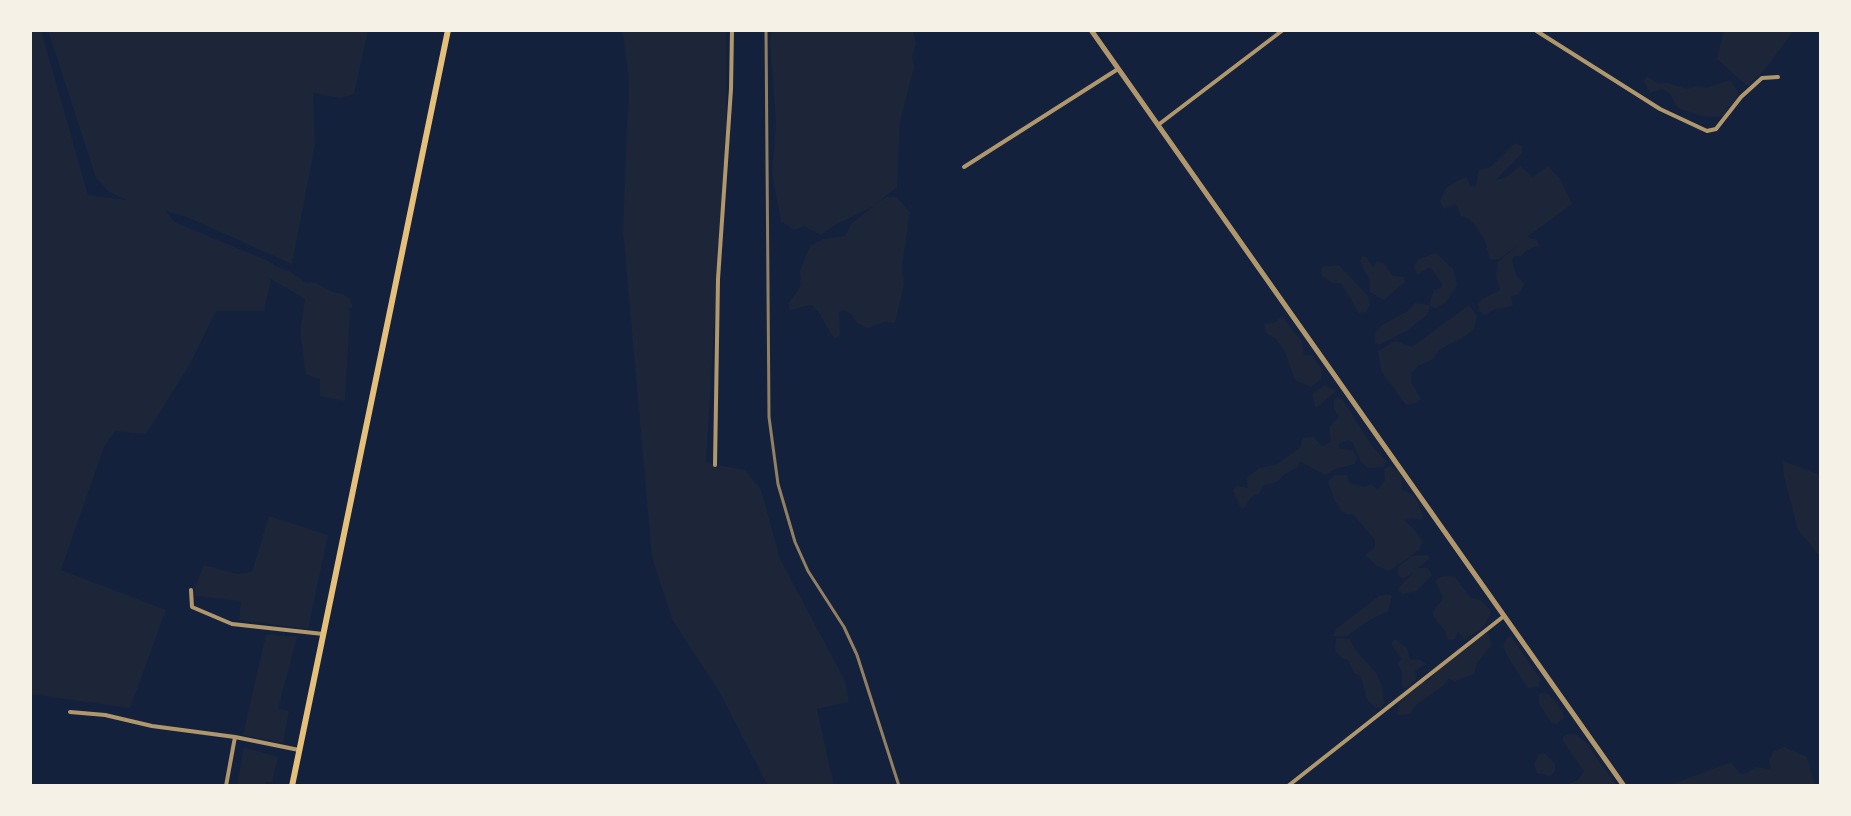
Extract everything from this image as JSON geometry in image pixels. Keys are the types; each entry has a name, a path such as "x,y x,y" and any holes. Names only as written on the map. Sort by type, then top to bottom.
{"main road":[{"path":"292,786 448,30"}],"street":[{"path":"715,465 718,279 732,30"},
{"path":"1091,30 1624,786"},
{"path":"1158,125 1283,30"},
{"path":"1535,30 1660,109 1707,131 1716,129 1741,97 1762,78 1778,77"},
{"path":"964,167 1118,69"},
{"path":"191,590 192,607 232,624 323,634"},
{"path":"1288,786 1504,616"},
{"path":"70,712 105,715 152,726 235,737 299,750"},
{"path":"226,786 235,737"}],"shaded area":[{"path":"30,30 41,30 88,195 128,200 109,192 96,178 48,30 368,30 354,94 341,98 313,93 315,144 292,264 187,217 166,211 174,222 273,263 306,283 314,282 343,294 353,307 348,309 345,401 320,396 320,379 306,375 300,331 305,299 271,279 264,311 216,311 190,364 146,434 115,431 104,447 61,570 166,610 130,708 30,694"},
{"path":"623,30 726,30 726,126 706,463 745,470 761,490 780,559 845,681 849,702 817,709 834,786 768,786 719,691 672,619 652,557 623,230 629,82"},
{"path":"772,30 913,31 916,43 912,57 914,67 900,122 897,187 874,205 886,197 897,197 910,213 902,266 904,285 895,323 884,322 868,328 857,323 844,310 839,312 840,335 834,339 818,311 811,305 790,310 788,304 801,286 800,271 810,246 823,239 845,236 852,223 874,206 821,235 804,226 794,230 781,221 772,173 776,124 770,41"},
{"path":"1724,30 1794,30 1764,71 1747,86 1717,59"},
{"path":"1647,76 1658,83 1687,89 1696,86 1706,88 1730,80 1738,92 1726,115 1702,116 1678,108 1670,94 1662,89 1650,93 1644,81"},
{"path":"1515,143 1522,146 1522,153 1496,180 1507,177 1520,166 1533,177 1548,166 1560,179 1572,204 1527,237 1537,240 1539,246 1528,249 1512,260 1516,275 1524,284 1519,294 1511,297 1513,306 1495,309 1485,315 1479,311 1478,304 1500,290 1496,274 1498,262 1517,246 1499,259 1490,260 1485,241 1475,225 1461,216 1456,204 1444,209 1440,201 1446,188 1461,179 1466,177 1471,187 1476,186 1479,170 1491,167"},
{"path":"1436,253 1453,269 1457,285 1445,303 1436,308 1430,306 1427,315 1408,330 1379,345 1375,343 1375,333 1381,326 1409,310 1415,303 1429,305 1434,290 1441,288 1443,285 1430,267 1417,275 1414,266 1419,259"},
{"path":"1362,256 1373,267 1376,262 1384,263 1393,276 1404,277 1405,282 1384,300 1370,292 1369,280 1360,261"},
{"path":"1339,265 1368,296 1370,305 1366,312 1359,313 1341,283 1333,283 1322,276 1321,267"},
{"path":"1469,305 1477,316 1474,328 1439,350 1433,359 1411,373 1411,382 1421,399 1406,405 1381,371 1378,351 1395,341 1412,347"},
{"path":"1282,316 1302,342 1304,355 1312,355 1322,370 1321,379 1311,387 1295,380 1285,352 1275,338 1266,333 1264,324 1275,323"},
{"path":"1325,385 1336,391 1316,408 1312,394"},
{"path":"1338,397 1372,446 1387,461 1383,467 1368,468 1361,462 1349,440 1338,446 1353,450 1357,458 1354,464 1325,475 1300,461 1298,467 1277,482 1264,485 1244,509 1240,507 1233,490 1237,486 1248,488 1247,478 1259,468 1277,464 1300,448 1303,438 1314,437 1322,446 1331,442 1329,427 1339,417 1334,409 1334,400"},
{"path":"1783,461 1820,475 1821,558 1798,530"},
{"path":"1390,466 1398,471 1402,479 1401,489 1414,495 1423,515 1421,520 1404,520 1423,542 1419,550 1389,571 1377,566 1365,555 1375,547 1375,540 1353,514 1342,511 1328,482 1335,475 1347,475 1350,483 1363,487 1372,484 1377,490 1385,480 1384,469"},
{"path":"269,516 328,535 308,629 239,620 241,601 195,596 194,589 204,565 237,574 252,572"},
{"path":"1428,555 1429,559 1418,568 1428,568 1432,575 1417,591 1402,594 1400,586 1414,572 1403,579 1398,575 1399,566 1412,556"},
{"path":"1445,576 1455,577 1471,598 1480,600 1490,610 1483,627 1464,640 1458,631 1455,639 1448,640 1446,632 1433,616 1433,611 1443,598 1436,582"},
{"path":"1379,596 1392,596 1388,611 1347,636 1333,636 1336,629"},
{"path":"1488,633 1492,645 1477,663 1474,674 1456,681 1448,679 1416,705 1410,714 1397,715 1399,703 1415,685 1430,680 1439,666 1469,647 1478,635"},
{"path":"266,634 297,637 278,709 289,711 283,743 243,735"},
{"path":"1511,636 1540,679 1539,686 1528,688 1511,662 1503,646 1505,639"},
{"path":"1336,638 1350,639 1376,673 1382,686 1384,703 1381,708 1368,701 1360,675 1355,674 1348,660 1335,651"},
{"path":"1395,639 1407,648 1410,660 1419,659 1426,664 1415,671 1416,680 1406,689 1402,687 1402,671 1398,665 1401,659 1391,643"},
{"path":"1539,694 1550,695 1562,711 1564,718 1557,724 1552,723 1539,704"},
{"path":"1577,735 1587,744 1616,785 1564,786 1578,780 1584,771 1563,741 1563,736"},
{"path":"244,747 278,757 272,782 266,782 265,786 237,786"},
{"path":"1784,747 1807,757 1815,786 1667,786 1731,762 1741,774 1755,767 1768,769 1773,752"},
{"path":"1545,753 1555,764 1555,771 1550,776 1537,773 1534,764 1539,754"}],"railway":[{"path":"766,30 769,417 778,484 795,542 808,571 844,627 857,655 899,786"}]}
